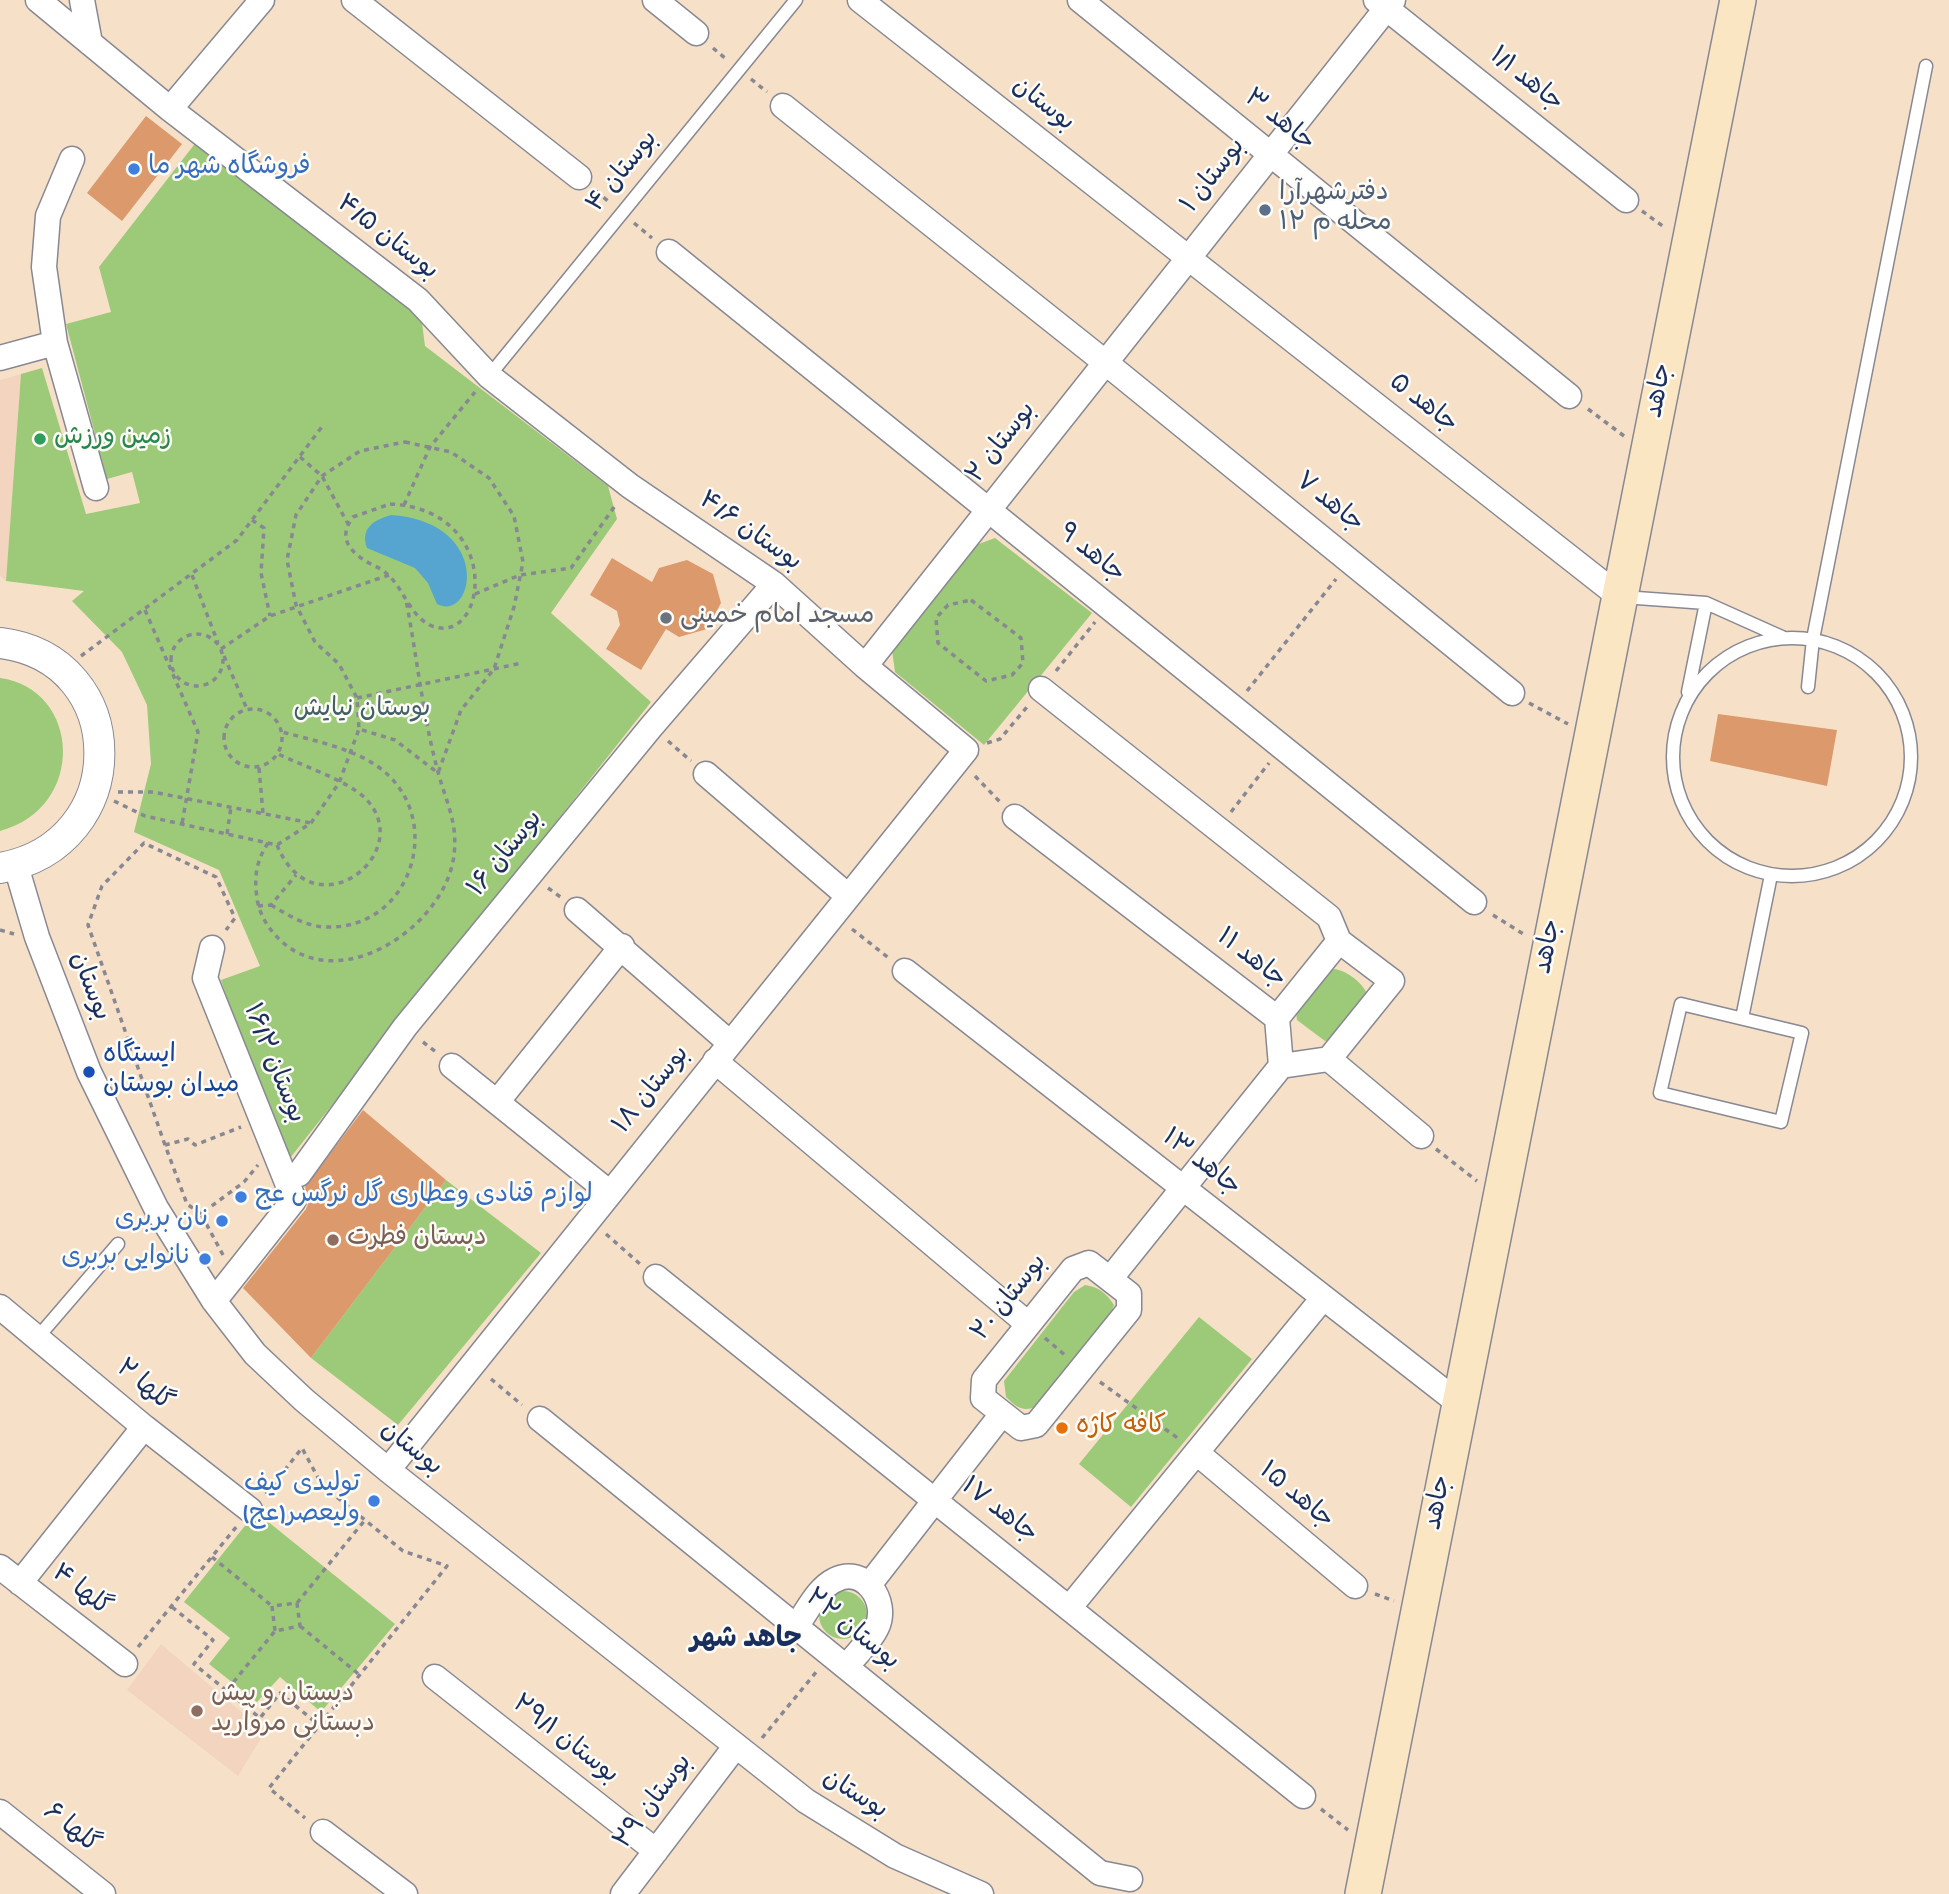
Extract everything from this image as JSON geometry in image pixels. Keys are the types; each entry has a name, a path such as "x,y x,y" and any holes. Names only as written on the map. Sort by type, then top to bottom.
{"main road":[{"name":"جاهد","path":"1363,1894 1738,0"}],"street":[{"name":"بوستان ۴/۵","path":"38,0 170,109 418,300 489,376"},
{"path":"82,0 90,43"},
{"path":"170,109 262,0"},
{"path":"354,0 579,177"},
{"path":"654,0 696,33"},
{"name":"بوستان","path":"860,0 1187,260"},
{"name":"جاهد ۳","path":"1080,0 1569,396"},
{"name":"بوستان ۱","path":"1187,260 1385,3"},
{"name":"جاهد ۱/۱","path":"1385,3 1626,200"},
{"name":"جاهد ۷","path":"783,106 1512,693"},
{"path":"72,159 48,216 44,267 55,343 96,488"},
{"name":"جاهد ۹","path":"669,252 1474,902"},
{"name":"بوستان ۲","path":"864,666 1187,260"},
{"name":"جاهد ۵","path":"1187,260 1620,597"},
{"path":"0,358 55,343"},
{"name":"بوستان ۴/۶","path":"489,376 630,486 774,584 962,755"},
{"name":"بوستان ۱۶","path":"299,1174 405,1027 651,727 774,584"},
{"path":"0,643 23,646 62,668 89,704 101,748 95,792 73,831 38,858 8,867"},
{"path":"1041,690 1329,917 1339,941 1392,981 1329,1059 1281,1066 1110,1279"},
{"name":"بوستان ۱۸","path":"388,1470 962,755"},
{"path":"706,774 841,905"},
{"name":"جاهد ۱۱","path":"1015,817 1277,1018 1281,1066"},
{"name":"بوستان","path":"8,867 89,1072 156,1208 214,1301 255,1354 304,1401 388,1470 806,1801 895,1856 981,1894"},
{"path":"577,910 622,946 723,1052 1028,1324"},
{"path":"1277,1018 1339,941"},
{"path":"497,1102 622,946"},
{"name":"بوستان ۱۶/۲","path":"212,948 205,978 294,1200 234,1276"},
{"name":"جاهد ۱۳","path":"905,971 1460,1404"},
{"path":"1329,1059 1421,1136"},
{"path":"452,1066 610,1193"},
{"name":"بوستان ۲۰","path":"1089,1263 1110,1279 1129,1294 1129,1310 1036,1425 1021,1429 983,1398 984,1380 1073,1269 1089,1263"},
{"path":"214,1301 234,1276"},
{"name":"جاهد ۱۷","path":"656,1277 1303,1796"},
{"path":"1070,1607 1323,1298"},
{"name":"گلها ۲","path":"0,1307 144,1427 250,1510"},
{"path":"869,1585 1002,1414"},
{"name":"بوستان ۲۲","path":"540,1419 1100,1873 1130,1879"},
{"path":"20,1583 144,1427"},
{"name":"جاهد ۱۵","path":"1197,1453 1354,1586"},
{"name":"گلها ۴","path":"0,1567 124,1664"},
{"path":"797,1625 823,1589 837,1578 852,1576 869,1585 879,1597 881,1612 877,1627 839,1660"},
{"name":"بوستان ۲۹/۱","path":"435,1677 656,1851"},
{"name":"بوستان ۲۹","path":"623,1894 656,1851 741,1752"},
{"name":"گلها ۶","path":"0,1812 103,1894"},
{"path":"323,1832 405,1894"}],"lane":[{"name":"بوستان ۴","path":"489,376 796,0"},
{"path":"1808,687 1813,639 1926,66"},
{"path":"1620,597 1706,603 1783,638"},
{"path":"1686,701 1699,681 1716,664 1759,642 1783,638 1813,639 1841,648 1865,663 1886,683 1901,708 1910,735 1912,764 1906,793 1895,819 1877,842 1854,860 1828,871 1800,877 1771,875 1744,867 1720,852 1700,833 1685,810 1675,783 1672,755 1676,727 1686,701 1706,603"},
{"path":"1742,1018 1771,875"},
{"path":"1681,1004 1742,1018 1802,1033 1781,1122 1660,1093 1681,1004"},
{"path":"38,1337 118,1244"}],"path":[{"path":"1626,200 1689,245"},
{"path":"404,505 430,447 489,376"},
{"path":"1569,396 1648,454"},
{"path":"62,668 145,610 237,540 324,425"},
{"path":"95,792 145,816 277,845 311,822 339,783 359,729 357,698 339,664 315,642 296,605 287,560 296,515 322,476 360,451 405,442 451,452 489,478 514,516 523,562 514,607 494,669 461,710 438,772"},
{"path":"300,457 322,476 348,524"},
{"path":"475,594 520,575 571,568 630,486"},
{"path":"390,504 436,514 454,528 468,547 475,570 475,594 467,616 451,627 431,626 389,575 352,553 345,539 348,524 360,513 390,504"},
{"path":"252,520 264,528 261,573 270,616"},
{"path":"1233,709 1351,561"},
{"path":"192,575 247,709"},
{"path":"221,649 270,616 389,575"},
{"path":"268,843 259,856 254,881 257,906 269,929 287,946 310,957 335,960 377,952 413,930 440,896 454,856 453,813 438,772 407,600"},
{"path":"971,600 1021,638 1023,663 1012,675 986,681 938,643 936,618 942,612 947,605 971,600"},
{"path":"145,610 198,732 182,824"},
{"path":"186,635 206,635 221,649 222,670 208,685 187,685 172,671 172,650 186,635"},
{"path":"357,698 522,663"},
{"path":"1512,693 1592,737"},
{"path":"257,906 271,905 296,920 324,927 353,924 379,912 400,892 409,875 417,838 412,810 398,785 376,765 282,732 269,713 247,709 228,722 224,745 237,763 259,768 278,754 282,732"},
{"path":"651,727 706,774"},
{"path":"359,729 395,740 438,772"},
{"path":"1217,830 1281,747"},
{"path":"277,845 285,863 296,875 311,883 336,884 359,875 371,863 378,839 376,814 367,800 354,789 278,754"},
{"path":"962,755 1015,817"},
{"path":"259,768 263,813"},
{"path":"95,792 153,792 311,822"},
{"path":"227,834 231,807"},
{"path":"212,948 235,918 216,877 144,843 102,886 88,925 187,1204 201,1214 234,1276"},
{"path":"530,874 577,910"},
{"path":"271,905 296,875"},
{"path":"1474,902 1549,951"},
{"path":"841,905 905,971"},
{"path":"405,1027 452,1066"},
{"path":"165,1145 188,1139 195,1145 262,1119"},
{"path":"1421,1136 1500,1199"},
{"path":"201,1214 244,1182 273,1147"},
{"path":"589,1219 656,1277"},
{"path":"1028,1324 1082,1368 1197,1453"},
{"path":"473,1364 540,1419"},
{"path":"124,1664 302,1448 322,1485 403,1551 447,1566 269,1788 323,1832"},
{"path":"272,1606 298,1602 365,1519"},
{"path":"212,1557 272,1606 275,1631"},
{"path":"1354,1586 1419,1610"},
{"path":"298,1602 300,1626 361,1676"},
{"path":"172,1606 213,1640 194,1664 226,1691 260,1718 280,1693 320,1726"},
{"path":"226,1691 275,1631 300,1626"},
{"path":"741,1752 839,1660"},
{"path":"1303,1796 1372,1848"}],"shaded area":[{"path":"21,374 6,581 0,576 0,380"},
{"name":"دبستان و پیش دبستانی مروارید","path":"161,1644 265,1732 238,1776 127,1690"}],"green space":[{"name":"بوستان نیایش","path":"197,141 420,307 425,346 608,486 617,519 551,613 651,702 283,1167 221,980 260,966 219,870 134,832 151,764 147,705 122,652 72,601 84,591 6,581 21,374 42,368 86,514 140,503 132,472 107,479 66,324 111,312 99,267"},
{"path":"995,538 1092,613 984,745 895,672 892,650 976,545"},
{"path":"0,678 27,687 46,703 59,725 63,750 60,775 48,799 28,818 0,831"},
{"path":"1334,969 1353,978 1367,994 1331,1040 1325,1041 1297,1020 1296,1012 1327,973"},
{"path":"446,1180 541,1253 398,1425 311,1358"},
{"path":"1085,1285 1102,1291 1108,1297 1114,1305 1110,1316 1036,1407 1023,1409 1016,1406 1006,1397 1004,1381 1074,1292"},
{"path":"1199,1317 1252,1359 1131,1507 1079,1464"},
{"path":"256,1512 395,1624 321,1712 280,1677 257,1702 209,1664 230,1638 184,1602"},
{"path":"843,1591 860,1598 867,1615 860,1632 843,1639 826,1632 819,1615 826,1598"}],"water":[{"path":"391,515 424,522 447,535 460,551 466,569 466,586 460,599 450,606 437,604 428,583 415,568 367,548 367,530 379,519"}],"building":[{"name":"فروشگاه شهر ما","path":"146,116 182,144 122,221 87,193"},
{"name":"مسجد امام خمینی","path":"612,558 652,582 659,568 687,560 713,574 721,603 707,629 679,637 666,629 641,670 606,649 620,625 617,611 590,595"},
{"path":"1718,714 1837,730 1827,786 1710,761"},
{"name":"دبستان فطرت","path":"363,1110 446,1180 311,1358 243,1288 306,1209 309,1201 305,1187"}],"place":[{"name":"فروشگاه شهر ما","path":"134,169"},
{"name":"دفترشهرآرا محله م ۱۲","path":"1265,210"},
{"name":"زمین ورزش","path":"40,439"},
{"name":"مسجد امام خمینی","path":"666,618"},
{"name":"ایستگاه میدان بوستان","path":"89,1072"},
{"name":"لوازم قنادی وعطاری گل نرگس عج","path":"241,1197"},
{"name":"نان بربری","path":"222,1221"},
{"name":"دبستان فطرت","path":"333,1240"},
{"name":"نانوایی بربری","path":"205,1259"},
{"name":"کافه کاژه","path":"1062,1428"},
{"name":"تولیدی کیف ولیعصر(عج)","path":"374,1501"},
{"name":"دبستان و پیش دبستانی مروارید","path":"197,1711"}],"district":[{"name":"جاهد شهر","path":"746,1642"}]}
